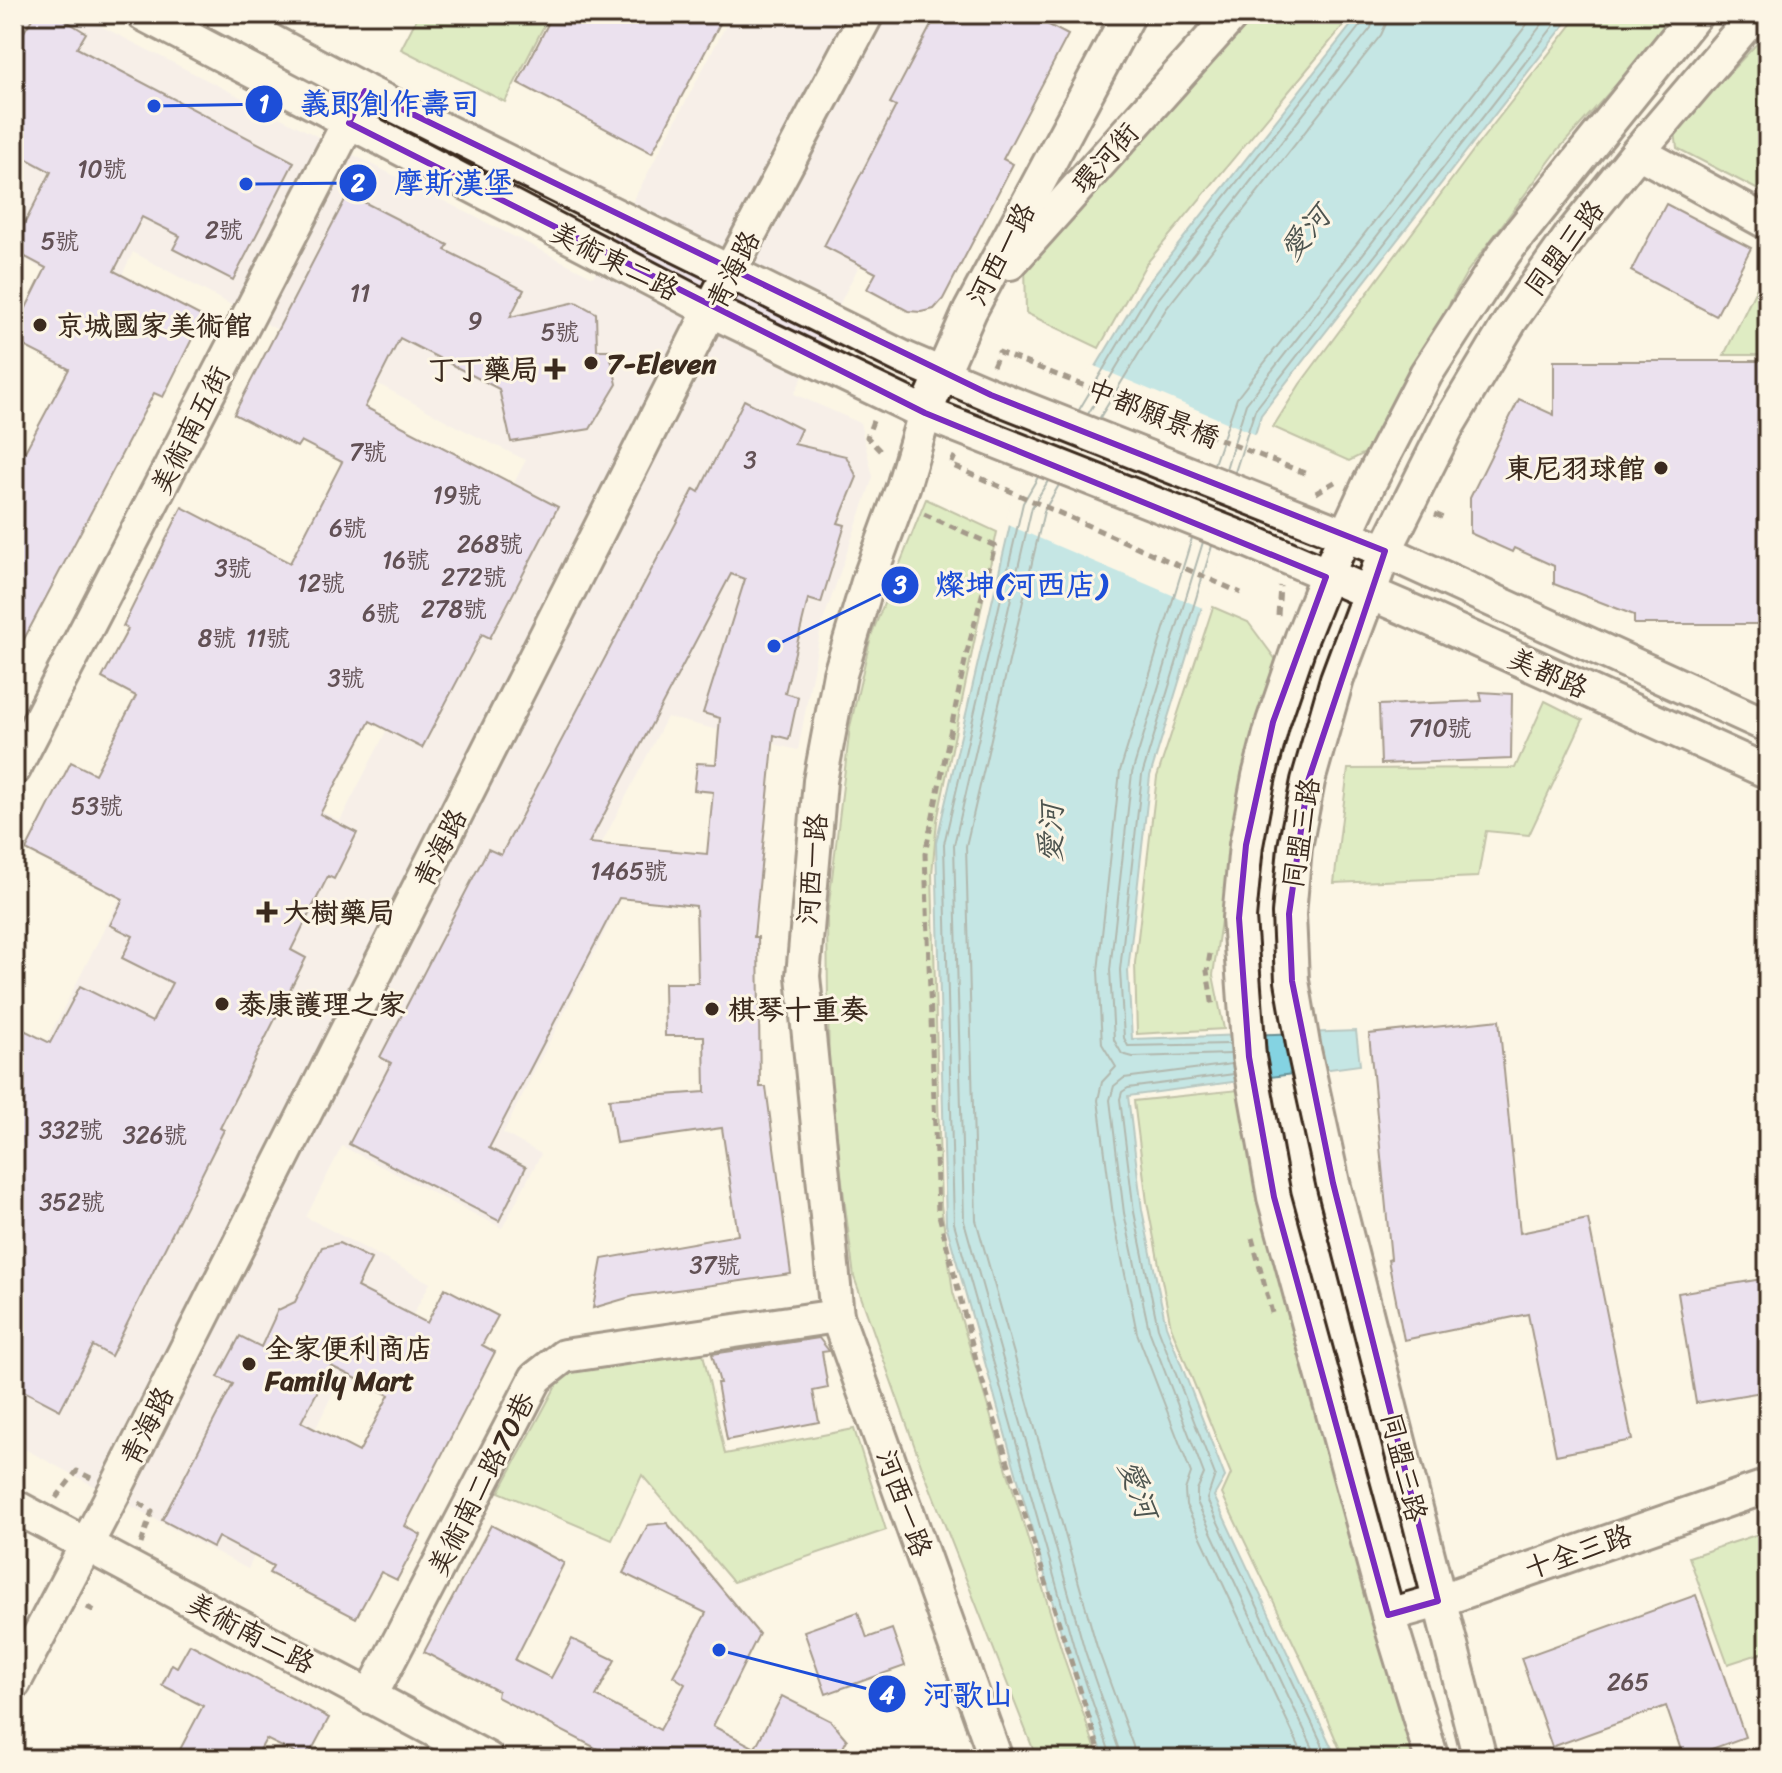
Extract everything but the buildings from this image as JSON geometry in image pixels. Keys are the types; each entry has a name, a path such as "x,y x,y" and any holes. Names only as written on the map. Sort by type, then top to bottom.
{"street":[{"name":"美術東二路","path":"143,14 712,311 925,413 1249,541 1326,577"},
{"name":"美術東二路","path":"220,14 365,91 982,392"},
{"name":"青海路","path":"14,1683 87,1545 730,271 867,14"},
{"name":"河西一路","path":"996,1759 837,1316 803,976 820,781 840,674 925,413 976,302 1129,14"},
{"name":"環河街","path":"976,302 1233,14"},
{"name":"同盟三路","path":"1432,1759 1388,1615 1274,1197 1249,1057 1239,918 1246,845 1259,776 1297,651 1345,535 1426,374 1513,241 1696,14"},
{"name":"同盟三路","path":"1480,1759 1333,1183 1304,1050 1292,981 1290,900 1295,847 1308,781 1337,679 1368,593 1385,551 1448,425 1511,320 1572,234 1755,14"},
{"name":"美術南五街","path":"14,769 365,91"},
{"path":"1638,152 1768,223"},
{"name":"中都願景橋","path":"982,392 1345,535"},
{"name":"美都路","path":"1345,535 1768,726"},
{"name":"美都路","path":"1326,577 1768,772"},
{"path":"1259,776 1308,781"},
{"name":"美術南二路70巷","path":"370,1697 536,1378 564,1356 837,1316"},
{"name":"十全三路","path":"1388,1615 1438,1601 1768,1486"},
{"name":"美術南二路","path":"14,1506 488,1759"}],"path":[{"name":"中都願景橋","path":"999,352 1307,474"},
{"path":"951,465 1241,593"},
{"path":"915,510 995,546 966,656 925,854 938,1211 978,1367 1102,1759"}],"highlighted area":[{"path":"365,91 991,395 1385,551 1308,781 1289,914 1292,981 1333,1183 1438,1601 1388,1615 1274,1197 1249,1057 1239,918 1246,845 1273,722 1326,577 925,413 349,123"}],"shaded area":[{"path":"77,14 593,277 732,14 986,14 794,394 860,423 873,477 821,627 798,750 667,717 578,889 616,910 503,1133 541,1154 502,1228 342,1146 306,1217 430,1283 370,1393 338,1382 248,1569 14,1443 14,1105 197,749 340,821 526,460 464,430 133,252 107,305 14,253 14,15"}],"green space":[{"path":"419,14 550,14 505,102 401,49"},
{"path":"1254,14 1353,14 1146,264 1099,348 1026,313 1025,263"},
{"path":"1580,14 1679,14 1558,150 1467,272 1365,453 1349,461 1273,427 1300,384 1475,148"},
{"path":"1768,32 1768,195 1677,148 1675,130"},
{"path":"1768,265 1768,355 1724,355"},
{"path":"926,499 997,532 937,821 932,874 941,1205 953,1292 1065,1661 1099,1759 1037,1759 922,1467 854,1277 829,1077 827,920 850,727 871,636"},
{"path":"1213,607 1248,622 1276,660 1239,798 1213,975 1224,1029 1137,1034 1135,963 1157,777"},
{"path":"1545,701 1583,720 1529,835 1486,831 1478,877 1334,883 1348,769 1515,768"},
{"path":"1248,1089 1425,1759 1344,1759 1305,1667 1222,1494 1231,1474 1171,1327 1147,1202 1134,1101"},
{"path":"702,1349 725,1454 854,1429 886,1530 733,1582 642,1475 612,1540 499,1492 564,1371"},
{"path":"1768,1531 1768,1651 1728,1664 1689,1557"}],"water":[{"name":"愛河","path":"1360,14 1573,14 1261,415 1150,776 1128,971 1132,1039 1356,1031 1360,1065 1128,1096 1142,1210 1166,1326 1225,1477 1214,1496 1337,1759 1105,1759 1068,1657 946,1224 936,843 1016,499 1141,292"}],"pier":[{"path":"1092,365 1259,436 1205,609 1006,524 1012,497"}],"place":[{"name":"義郎創作壽司","path":"154,106"},
{"name":"摩斯漢堡","path":"246,184"},
{"name":"京城國家美術館","path":"40,325"},
{"name":"7-Eleven","path":"591,363"},
{"name":"丁丁藥局","path":"555,369"},
{"name":"東尼羽球館","path":"1661,468"},
{"name":"燦坤(河西店)","path":"774,646"},
{"name":"大樹藥局","path":"267,912"},
{"name":"泰康護理之家","path":"222,1004"},
{"name":"棋琴十重奏","path":"712,1009"},
{"name":"全家便利商店 Family Mart","path":"249,1364"},
{"name":"河歌山","path":"719,1650"}]}
